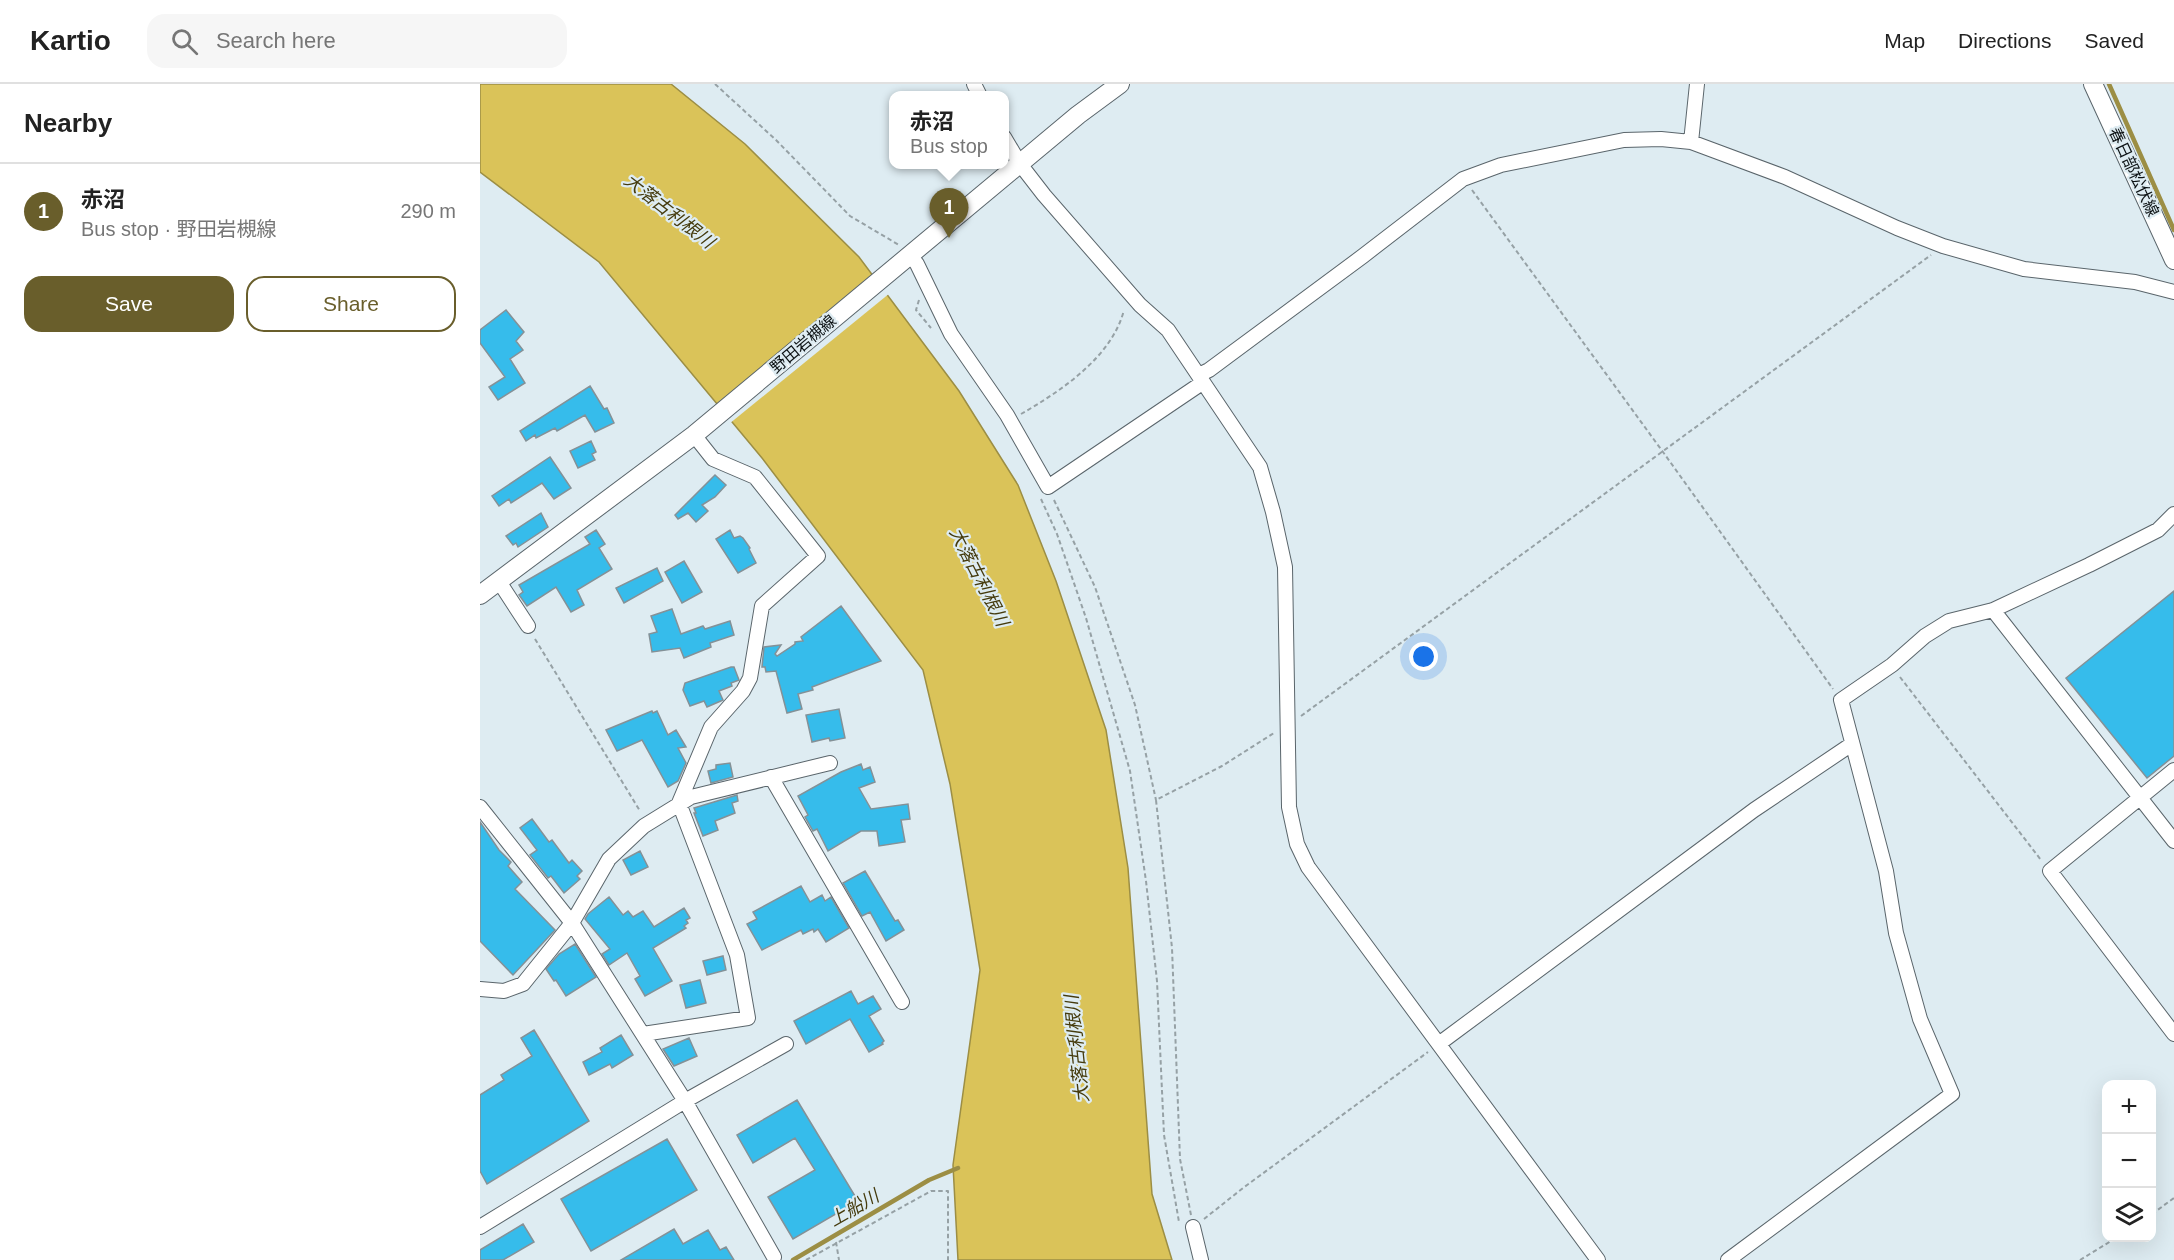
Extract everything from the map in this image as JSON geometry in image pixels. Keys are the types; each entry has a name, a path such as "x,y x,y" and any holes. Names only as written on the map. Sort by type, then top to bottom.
{"main road":[{"name":"野田岩槻線","path":"480,595 694,435 1078,115 1120,84"},
{"name":"春日部松伏線","path":"2093,84 2174,260"}],"street":[{"path":"1691,142 1696,84"},
{"path":"910,255 917,264 951,334 1010,421 1043,491 1200,379 1463,178 1501,165 1624,140 1661,139 1691,142 1785,177 1897,228 1943,246 2024,268 2135,282 2174,292"},
{"path":"1009,144 1020,164 1044,195 1140,305 1168,330 1260,467 1285,567 1289,807 1298,844 1308,867 1598,1260"},
{"path":"643,1034 748,1018 737,955 679,803 711,727 743,692 750,678 762,606 818,556 755,477 713,459 694,435"},
{"path":"1728,1260 1952,1094 1920,1018 1896,933 1886,871 1841,700 1892,665 1925,636 1949,621 1993,610 2158,530 2174,514"},
{"path":"498,580 528,626"},
{"path":"1993,610 2174,841"},
{"path":"1440,1043 1754,810 1852,744"},
{"path":"480,989 504,991 523,984 572,923 609,859 647,824 679,803 691,797 830,763"},
{"path":"2174,770 2050,871 2174,1034"},
{"path":"771,777 902,1002"},
{"path":"480,807 572,923 685,1101 774,1257"},
{"path":"480,1227 685,1101 786,1044"},
{"path":"1193,1227 1201,1260"}],"path":[{"path":"715,84 787,151 850,216 896,243 910,255"},
{"path":"783,155 787,151"},
{"path":"1463,178 1841,700"},
{"path":"1156,800 1222,766 1327,698 1943,246"},
{"path":"924,280 916,310 937,334"},
{"path":"1010,421 1067,383 1096,358 1113,338 1123,316 1129,293"},
{"path":"1043,491 1095,586 1135,705 1149,764 1156,800 1173,948 1180,1159 1193,1227 1440,1043"},
{"path":"1043,491 1086,618 1130,771 1156,970 1164,1135 1172,1184"},
{"path":"528,626 647,824"},
{"path":"1892,665 2050,871"},
{"path":"806,1260 931,1191 948,1191 948,1260"},
{"path":"2156,1211 2174,1198"},
{"path":"836,1242 839,1260"},
{"path":"2080,1260 2109,1242"}],"water":[{"name":"大落古利根川","path":"480,84 671,84 745,144 859,257 959,391 1018,485 1056,581 1106,730 1128,868 1152,1194 1172,1260 958,1260 953,1165 980,970 950,784 923,670 762,458 599,262 480,172"}],"pier":[{"path":"877,275 890,293 729,424 716,407"}],"building":[{"path":"506,310 524,332 516,341 523,350 510,359 525,383 498,400 489,387 505,377 480,343 480,330"},
{"path":"590,386 604,409 607,408 614,423 595,432 585,415 557,431 555,428 526,441 520,431"},
{"path":"591,441 596,452 592,454 595,460 578,468 570,451"},
{"path":"550,457 571,488 554,499 542,483 511,503 509,499 499,506 492,496"},
{"path":"715,475 726,485 715,497 702,505 708,511 696,522 688,513 678,519 675,515"},
{"path":"541,513 548,527 518,547 516,543 513,545 506,536"},
{"path":"596,530 605,544 599,548 612,569 577,590 584,605 571,612 556,587 527,606 519,595 523,592 519,585 590,544 585,537"},
{"path":"730,530 734,538 740,536 743,538 756,563 738,573 716,539"},
{"path":"684,561 702,592 682,603 665,572"},
{"path":"657,568 663,581 624,603 616,588"},
{"path":"2174,591 2174,756 2147,778 2066,678"},
{"path":"841,606 881,661 812,687 813,690 798,694 802,709 787,713 776,671 766,672 765,667 762,667 764,647 781,645 775,654 777,656 795,642 803,641 801,637"},
{"path":"672,609 681,634 703,626 705,629 730,621 734,635 710,643 711,647 684,658 680,648 652,652 649,634 657,632 651,616"},
{"path":"734,667 739,680 731,683 732,686 719,691 723,700 707,707 704,701 690,706 683,690 685,683"},
{"path":"839,709 845,738 830,741 829,738 812,742 806,715"},
{"path":"652,711 653,713 657,711 668,735 676,730 686,747 678,748 686,763 678,781 668,787 642,740 617,751 606,730"},
{"path":"730,763 733,777 711,783 708,771 716,769 716,765"},
{"path":"861,764 863,770 870,767 875,782 859,788 871,809 908,804 910,819 901,820 905,842 879,846 877,831 861,831 828,851 817,829 813,831 805,817 808,815 798,796 841,772"},
{"path":"737,795 738,801 732,803 735,813 715,821 718,830 703,836 694,808"},
{"path":"532,819 569,863 572,860 582,871 577,876 580,879 564,893 551,876 548,878 530,855 537,850 520,828"},
{"path":"480,822 499,850 511,862 508,866 522,882 515,889 555,930 513,975 480,941"},
{"path":"640,851 648,867 631,875 623,860"},
{"path":"865,871 895,921 898,920 904,930 886,941 870,912 862,916 843,883"},
{"path":"801,886 810,902 822,895 825,901 831,897 849,928 826,942 818,929 803,934 801,930 762,950 747,924 757,919 753,912"},
{"path":"609,897 623,915 628,911 633,917 643,911 654,927 684,908 690,918 686,920 688,923 684,926 686,928 653,948 672,981 645,996 635,979 640,976 627,953 609,965 602,954 610,949 585,919"},
{"path":"575,944 596,977 566,996 546,969 559,954"},
{"path":"723,956 726,970 707,975 703,961"},
{"path":"700,980 706,1003 686,1008 680,985"},
{"path":"851,991 858,1004 873,996 881,1009 869,1016 884,1041 883,1044 869,1052 850,1019 806,1044 794,1021"},
{"path":"534,1030 589,1121 487,1184 480,1171 480,1095 504,1080 501,1075 532,1056 521,1038"},
{"path":"621,1035 633,1055 612,1068 610,1064 589,1075 583,1062 602,1052 600,1048"},
{"path":"689,1038 697,1056 674,1066 663,1049"},
{"path":"797,1100 858,1201 793,1239 768,1197 815,1170 795,1138 753,1163 737,1135"},
{"path":"667,1139 697,1190 591,1251 561,1199"},
{"path":"523,1224 534,1242 503,1260 480,1260 480,1250"},
{"path":"674,1229 683,1244 708,1230 720,1250 726,1247 734,1260 621,1260"}],"waterway":[{"path":"2109,84 2174,230"},
{"name":"上船川","path":"793,1260 929,1180 958,1168"}],"place":[{"name":"赤沼","path":"949,238"}]}
